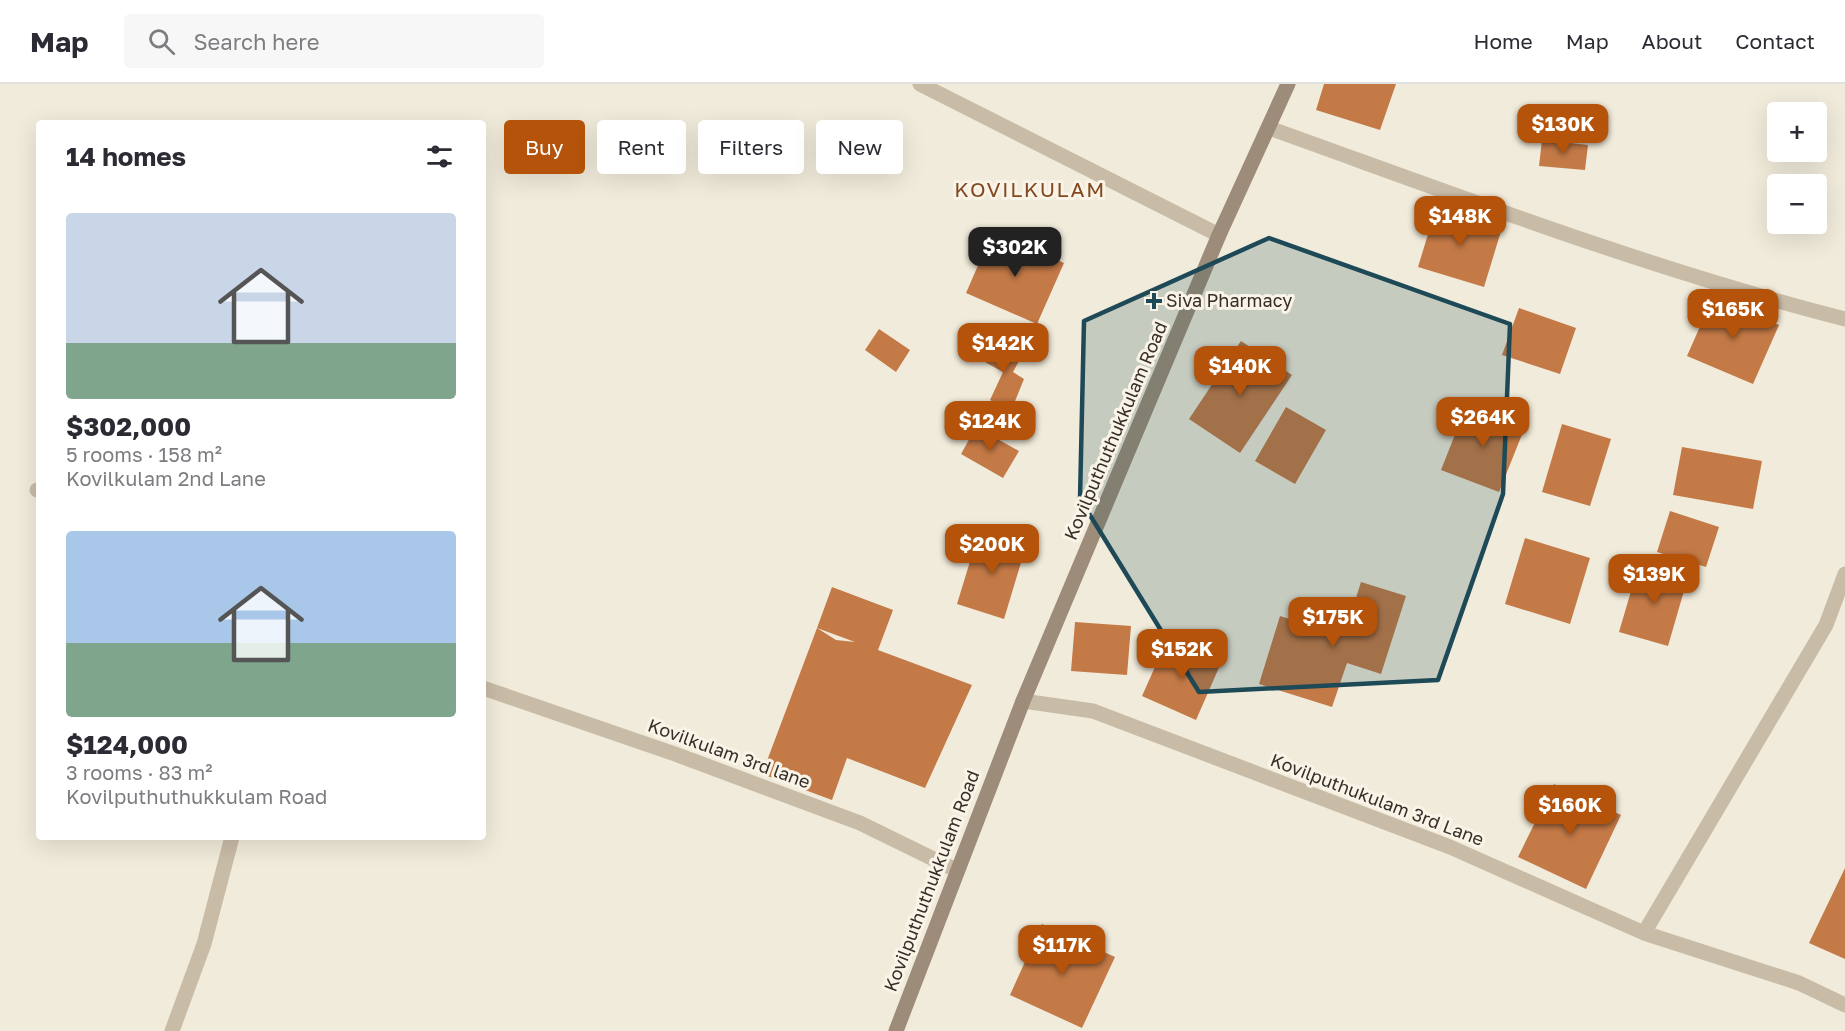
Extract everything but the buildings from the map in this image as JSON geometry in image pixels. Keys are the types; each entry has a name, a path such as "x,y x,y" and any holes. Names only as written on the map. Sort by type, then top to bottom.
{"street":[{"path":"920,84 1220,235"},
{"name":"Kovilputhuthukkulam Road","path":"896,1031 956,870 1023,701 1220,235 1288,84"},
{"path":"1269,128 1539,224 1779,302 1845,319"},
{"path":"1644,933 1826,625 1845,574"},
{"name":"Kovilkulam 3rd lane","path":"486,689 675,754 849,819 956,870"},
{"name":"Kovilputhukulam 3rd Lane","path":"1023,701 1093,711 1450,847 1644,933 1799,983 1845,1005"},
{"path":"172,1031 204,944 231,840"}],"highlighted area":[{"path":"1269,238 1510,324 1503,494 1438,680 1199,692 1080,499 1084,321"}],"place":[{"name":"Siva Pharmacy","path":"1154,301"}],"district":[{"name":"KOVILKULAM","path":"1030,190"}]}
